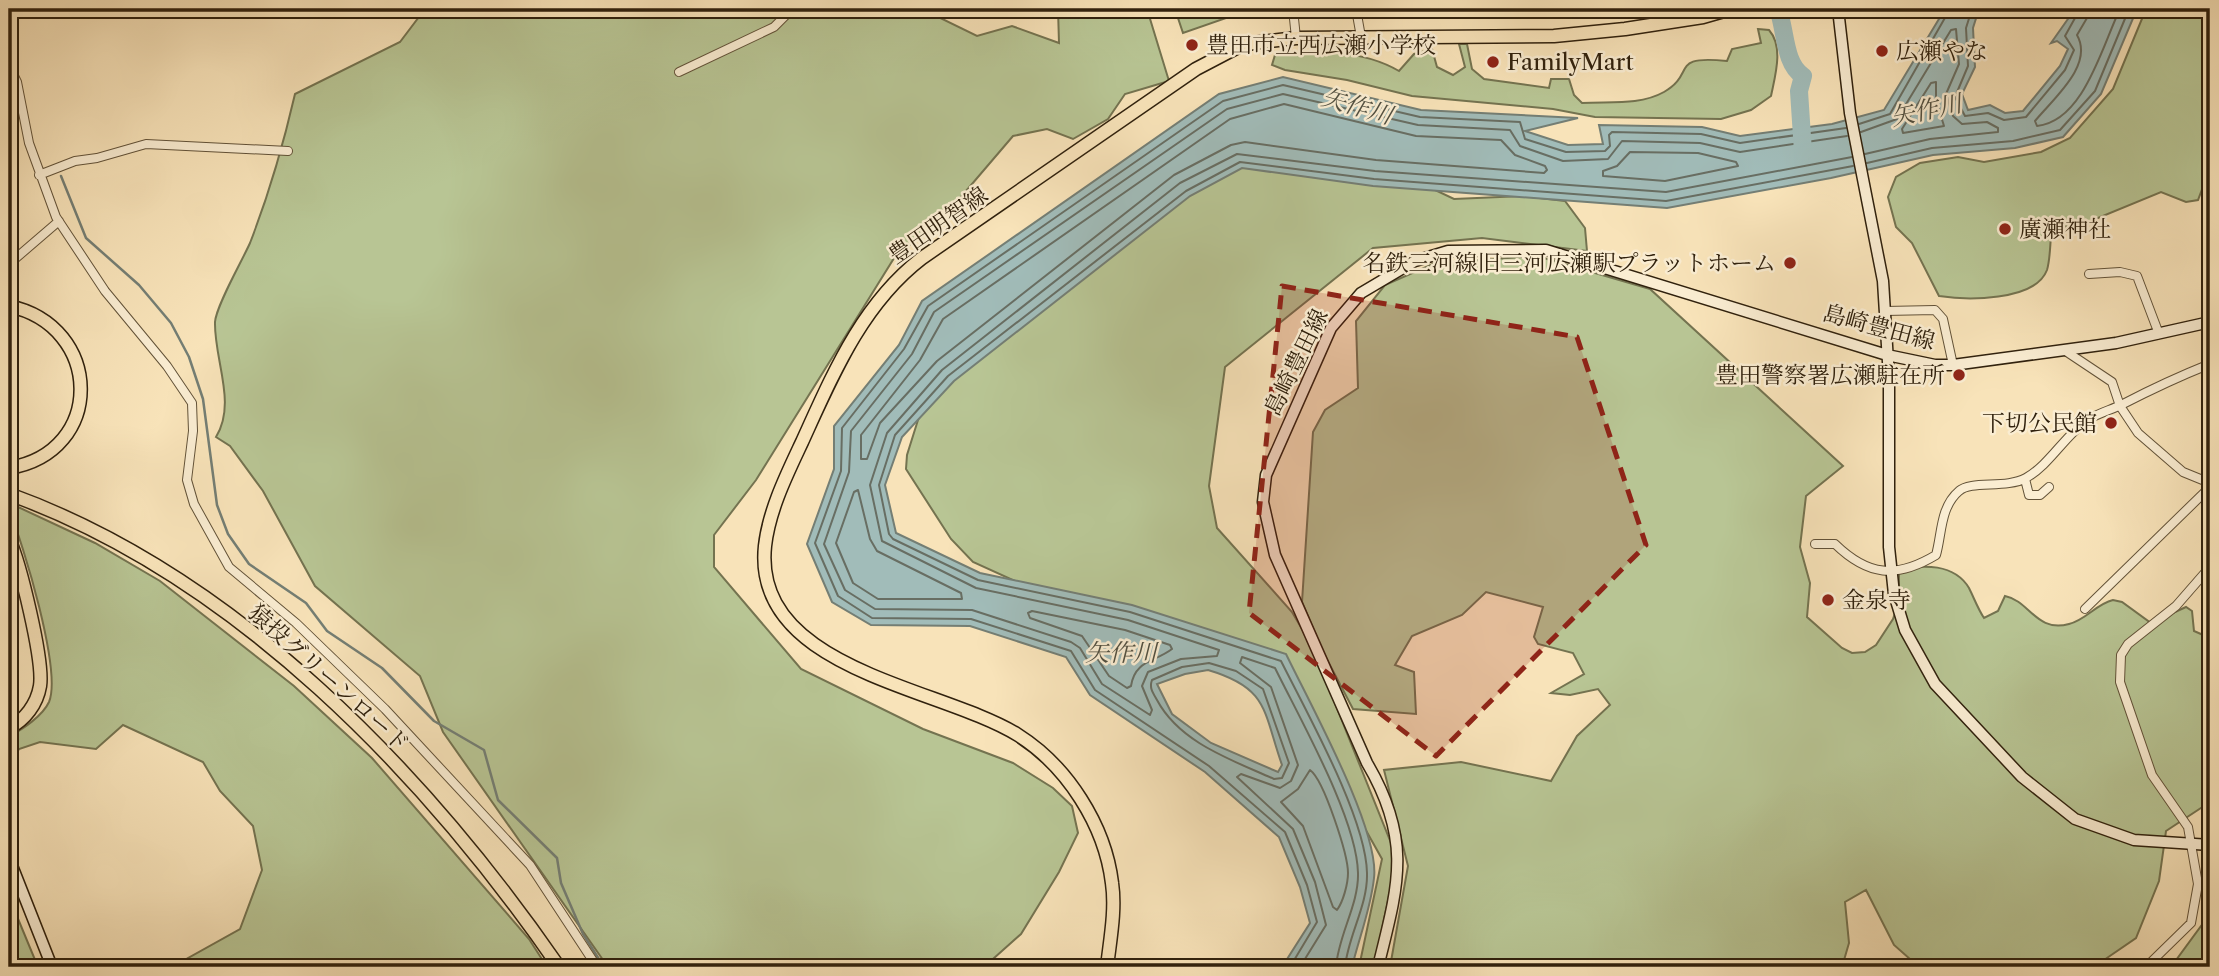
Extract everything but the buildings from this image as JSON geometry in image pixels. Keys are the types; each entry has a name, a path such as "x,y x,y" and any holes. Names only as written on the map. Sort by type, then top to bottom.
{"main road":[{"name":"豊田明智線","path":"1107,967 1112,883 1098,833 1068,782 1045,756 1017,735 989,720 820,651 788,622 773,599 765,573 765,547 785,479 856,332 890,285 922,258 1196,69 1238,47 1296,38 1554,36 1625,29 1731,9"},
{"path":"1838,9 1847,88 1880,259 1887,355 1891,569 1894,594 1905,630 1935,684 2022,777 2075,819 2134,840 2210,845"},
{"name":"島崎豊田線","path":"1378,967 1398,887 1397,837 1379,783 1367,763 1275,555 1263,502 1266,475 1331,328 1361,293 1415,261 1448,251 1546,250 1887,355 1935,365 2064,350 2159,334 2210,322"},
{"path":"9,306 38,317 57,331 69,345 82,383 77,415 61,442 25,466 9,468"},
{"name":"猿投グリーンロード","path":"9,494 89,528 171,577 247,631 312,685 382,749 444,818 559,967"},
{"path":"9,539 39,659 40,685 36,701 27,714 9,728"},
{"path":"9,858 52,967"}],"street":[{"path":"679,72 774,27 792,9"},
{"path":"1293,9 1296,38"},
{"path":"1356,9 1361,37"},
{"path":"9,66 18,82 29,143 39,175 59,221 105,291 167,366 192,402 193,431 187,480 194,504 229,567 296,623 385,709 530,865 597,967"},
{"path":"39,175 75,161 97,158 146,144 288,150"},
{"path":"9,264 59,221"},
{"path":"2089,274 2120,272 2137,276 2159,334"},
{"path":"1885,311 1936,310 1943,319 1953,365"},
{"path":"2064,350 2112,382 2120,406 2138,433 2183,472 2210,485 2085,609"},
{"path":"1815,544 1835,544 1850,559 1878,572 1913,569 1936,555 1943,515 1959,491 1977,485 1998,487 2025,479 2049,461 2054,452 2092,417 2120,406 2154,386 2210,364"},
{"path":"2025,479 2029,495 2040,495 2049,487"},
{"path":"2146,967 2191,923 2199,884 2188,827 2161,790 2146,761 2120,682 2119,666 2128,644 2176,606 2210,567"}],"highlighted area":[{"path":"1282,286 1577,337 1646,545 1436,756 1249,613"}],"green space":[{"path":"425,9 922,9 977,36 1012,26 1059,43 1058,9 1147,9 1169,81 1125,94 1108,119 1073,139 1047,129 1013,136 937,225 896,255 756,480 714,535 714,567 801,669 923,729 1013,763 1053,788 1072,806 1078,833 1059,872 1021,934 984,967 608,967 443,732 420,676 315,586 263,491 230,446 216,437 222,424 225,396 216,336 216,315 257,225 295,94 400,42"},
{"path":"1175,9 1236,9 1232,16 1183,33"},
{"path":"2146,9 2210,9 2210,168 2198,200 2186,202 2161,192 2081,225 2062,227 2051,236 2047,270 2040,280 2029,288 1981,298 1939,296 1912,243 1896,227 1888,197 1896,177 1920,163 1958,157 1984,162 2041,152 2070,138 2113,89"},
{"path":"1758,29 1769,30 1776,45 1777,62 1771,96 1751,110 1721,119 1595,117 1553,109 1412,96 1272,65 1275,55 1322,52 1354,55 1399,71 1414,54 1432,49 1437,67 1453,75 1465,67 1459,44 1467,44 1472,69 1484,79 1549,88 1551,79 1569,79 1574,95 1582,103 1623,102 1664,92 1674,85 1690,63 1727,61 1732,49 1761,43"},
{"path":"1254,154 1414,180 1454,199 1523,196 1565,201 1585,228 1587,251 1482,238 1373,248 1225,367 1209,486 1217,528 1292,612 1312,646 1397,858 1374,967 1359,967 1382,859 1336,777 1289,666 1039,592 973,562 951,539 906,469 907,455 923,404 1156,212"},
{"path":"1537,256 1650,289 1843,466 1806,496 1800,547 1810,583 1807,617 1842,648 1852,653 1865,652 1876,645 1893,619 1899,601 1899,569 1908,568 1937,568 1955,574 1969,588 1984,618 1998,611 2005,596 2014,599 2041,620 2058,626 2075,622 2113,600 2122,602 2151,623 2186,607 2192,611 2194,631 2210,638 2210,802 2166,831 2159,881 2136,938 2104,960 2103,967 1919,967 1894,945 1866,890 1845,902 1849,943 1842,967 1390,967 1408,866 1384,770 1461,762 1551,781 1577,736 1610,705 1598,689 1570,695 1551,693 1584,674 1573,653 1538,644 1534,637 1543,607 1486,592 1462,615 1412,636 1395,665 1414,672 1416,714 1353,709 1322,650 1302,602 1313,432 1325,410 1358,388 1356,321 1385,285 1435,263"},
{"path":"18,507 95,543 160,581 294,686 372,758 529,939 547,967 172,967 240,929 262,870 253,826 220,791 203,762 123,725 96,749 40,742 19,749 9,766 9,737 42,713 49,702 52,686 46,636 39,607 9,510"},
{"path":"9,897 38,967 9,967"},
{"path":"2210,910 2210,967 2171,967 2209,915"}],"water":[{"name":"矢作川","path":"1945,9 1979,9 1973,28 1975,67 1962,94 1968,110 1990,105 2005,113 2023,111 2060,66 2068,49 2057,41 2051,43 2075,9 2137,9 2101,94 2063,137 2015,148 1933,155 1831,178 1667,208 1373,186 1242,168 1190,196 954,381 902,437 885,485 896,533 980,573 1132,605 1286,654 1341,766 1366,830 1373,857 1374,878 1368,912 1352,967 1282,967 1310,923 1300,887 1279,837 1205,772 1090,695 1066,657 970,626 871,625 832,602 807,544 834,469 834,426 899,345 922,301 1219,94 1283,77 1421,110 1578,118 1525,131 1568,145 1603,144 1599,125 1702,127 1740,136 1832,124 1884,110","holes":["1208,670 1243,685 1261,704 1282,765 1278,772 1211,743 1172,714 1157,684 1185,674"]}],"waterway":[{"path":"1778,9 1792,64 1803,76 1799,91 1803,152"},
{"path":"61,176 86,238 139,285 171,323 189,357 203,399 217,505 228,534 249,564 306,603 327,631 382,668 434,721 484,750 498,800 557,858 561,883 583,934 604,967"}],"place":[{"name":"豊田市立西広瀬小学校","path":"1192,45"},
{"name":"広瀬やな","path":"1882,51"},
{"name":"FamilyMart","path":"1493,62"},
{"name":"廣瀬神社","path":"2005,229"},
{"name":"名鉄三河線旧三河広瀬駅プラットホーム","path":"1790,263"},
{"name":"豊田警察署広瀬駐在所","path":"1959,375"},
{"name":"下切公民館","path":"2111,423"},
{"name":"金泉寺","path":"1828,600"}]}
